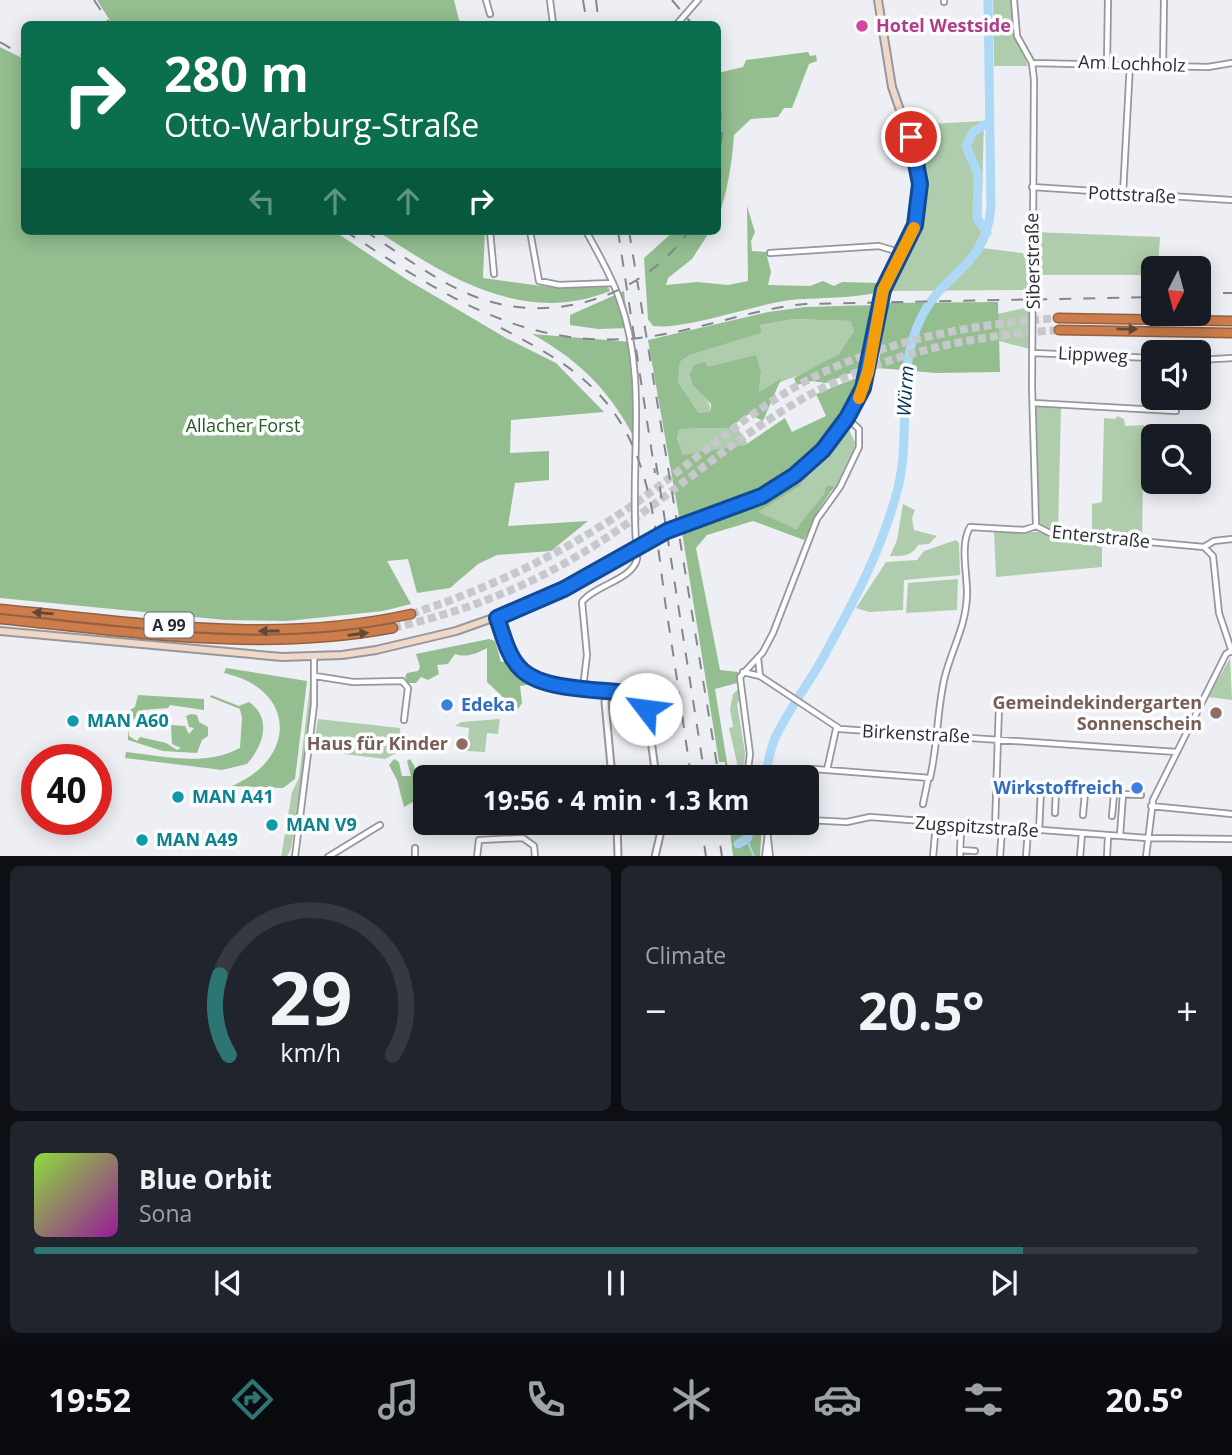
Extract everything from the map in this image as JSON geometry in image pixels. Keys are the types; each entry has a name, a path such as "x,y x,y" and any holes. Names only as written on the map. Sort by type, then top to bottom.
{"highway":[{"path":"1058,318 1232,321"},
{"path":"1059,330 1232,333"},
{"name":"A 99","path":"0,608 231,631 272,632 337,627 411,614"},
{"name":"A 99","path":"0,619 251,642 320,639 393,628"}],"main road":[{"path":"0,631 248,655 314,657 406,643 497,618 564,589 667,531 743,504 779,486 823,450 847,418 868,372 883,290 915,225 920,191 911,137 892,87 878,0"}],"street":[{"path":"486,0 490,14"},
{"path":"550,0 553,21"},
{"path":"680,21 698,0"},
{"name":"Siberstraße","path":"1014,0 1017,36 1032,62 1036,526"},
{"path":"1107,63 1108,0"},
{"path":"1163,65 1164,0"},
{"name":"Am Lochholz","path":"1032,62 1208,67 1232,63"},
{"path":"1123,194 1130,64"},
{"name":"Pottstraße","path":"1032,187 1231,200"},
{"path":"490,235 494,274"},
{"path":"531,235 539,281 559,285 613,283"},
{"path":"583,688 587,655 582,602 596,590 631,570 637,559 636,398 626,325 613,283 588,235"},
{"path":"770,253 879,246 902,253"},
{"name":"Lippweg","path":"1033,353 1141,358"},
{"path":"1211,359 1232,358"},
{"path":"1033,403 1176,411"},
{"path":"749,765 750,754 740,684 743,672 758,657 781,614 817,519 840,487 860,444 858,427 847,418"},
{"name":"Enterstraße","path":"938,737 944,678 964,621 966,545 970,527 1024,530 1036,526 1050,533 1204,547 1214,541 1232,539"},
{"path":"1146,856 1151,806 1226,654 1232,651 1219,612 1213,556 1204,547"},
{"path":"497,618 512,656 525,674 544,682 638,695 643,700 654,765"},
{"path":"295,856 311,739 314,657"},
{"path":"758,657 760,676"},
{"name":"Birkenstraße","path":"743,672 760,676 836,729 1177,752"},
{"path":"315,676 353,681 402,681 408,688 404,720"},
{"path":"583,688 598,693 605,702"},
{"path":"611,765 605,702 608,695 614,692"},
{"path":"999,705 1000,856"},
{"path":"827,770 836,729"},
{"path":"923,804 938,737"},
{"path":"819,770 928,780"},
{"path":"1039,831 1041,790 1141,795"},
{"path":"1055,813 1056,790"},
{"path":"1083,815 1085,792"},
{"path":"1112,816 1114,794"},
{"path":"1120,836 1123,794"},
{"path":"1151,806 1232,814"},
{"name":"Zugspitzstraße","path":"819,821 847,822 870,817 1147,838 1232,839"},
{"path":"933,856 936,824"},
{"path":"328,856 380,825"},
{"path":"961,826 960,853 975,851"},
{"path":"1026,856 1028,830"},
{"path":"1080,856 1082,834"},
{"path":"617,835 618,856"},
{"path":"655,856 660,835"},
{"path":"768,835 768,856"},
{"path":"1107,856 1108,835"},
{"path":"477,856 479,840 523,838 534,846 535,856"},
{"path":"415,848 415,856"}],"green space":[{"path":"97,0 454,0 459,21 110,21"},
{"path":"993,0 1012,0 1013,30 1028,66 994,66"},
{"name":"Allacher Forst","path":"0,47 21,58 21,235 340,235 406,279 506,338 556,363 604,412 511,420 510,453 549,451 549,480 515,483 508,526 588,521 551,551 497,555 478,564 450,588 417,593 408,559 387,561 411,604 383,611 287,621 225,620 0,598"},
{"path":"808,52 810,56 816,55 817,61 809,64 792,108 784,108 778,117 751,119 734,135 729,178 721,209 721,72 743,67 746,60"},
{"path":"984,121 981,234 974,247 1029,254 1029,290 886,291 907,248 920,211 921,173 911,125"},
{"path":"747,206 755,232 751,241 752,251 766,252 771,272 768,285 810,286 823,281 834,286 842,282 880,283 882,279 879,291 873,293 790,300 666,326 653,326 648,319 644,258 670,235 707,235 692,259 668,278 666,285 697,282 728,285 748,281"},
{"path":"1034,232 1160,237 1159,256 1141,256 1141,275 1036,275"},
{"path":"383,235 485,235 483,278 557,288 608,287 610,291 578,300 547,303 517,300 488,291 431,265"},
{"path":"624,291 628,328 598,329 570,325 570,315"},
{"path":"998,302 1000,372 936,373 878,368 887,303"},
{"path":"874,305 863,368 826,383 811,381 797,385 794,378 839,354 854,331 850,321 794,319 760,325 762,333 689,355 680,362 678,382 699,413 711,411 711,404 693,385 689,375 694,365 705,362 708,367 756,355 761,373 759,392 781,379 763,421 749,414 729,428 679,429 677,439 683,455 745,445 785,418 792,432 826,416 816,394 861,376 855,391 835,420 839,423 805,460 768,486 748,496 680,522 648,340 768,312 805,307"},
{"path":"1030,307 1030,349 999,341 997,314"},
{"path":"794,319 850,321 854,331 841,352 830,361 759,393 761,373 689,376 710,406 711,411 699,413 678,382 680,362 688,355 762,333 760,325"},
{"path":"532,334 631,342 638,385 638,445 628,426 594,380 566,356"},
{"path":"1037,406 1061,408 1058,531 1042,528 1037,519"},
{"path":"1117,416 1124,419 1125,426 1141,425 1142,540 1092,535 1092,504 1102,502 1104,418 1116,419"},
{"path":"735,424 747,443 745,445 683,456 677,439 679,429 729,428"},
{"path":"849,430 856,444 835,489 823,496 803,524 789,529 757,512 800,484 798,482"},
{"path":"798,482 801,485 758,512 796,529 825,493 825,488 829,485 834,487 819,509 804,540 753,521 707,535 696,548 720,670 738,672 737,683 715,689 728,765 725,765 725,762 719,762 682,532 767,502"},
{"path":"903,504 915,510 912,518 914,530 937,536 929,544 918,545 909,554 890,556 897,540"},
{"path":"994,531 1038,532 1102,540 1102,567 996,577"},
{"path":"956,540 959,543 960,575 904,580 903,610 869,612 856,608 886,562 917,560 924,551"},
{"path":"958,579 957,610 906,613 908,583"},
{"path":"489,639 495,641 501,662 507,661 512,670 533,684 520,686 522,703 518,709 513,699 506,700 487,682 487,648 471,655 455,654 448,664 437,665 439,674 428,680 421,677 416,683 408,683 405,677 407,673 418,671 420,667 416,654"},
{"path":"1230,658 1232,700 1208,697"},
{"path":"226,668 307,681 295,779 283,788 232,786 254,774 269,759 277,742 280,725 276,708 265,693 248,681 224,673"},
{"path":"311,677 311,720 306,763 291,849 287,856 281,856 292,792 299,778"},
{"path":"738,689 741,697 737,704 745,753 744,765 737,765 729,728 733,727 730,709 733,694"},
{"path":"138,695 204,699 204,710 170,705 168,708 142,710 146,713 142,717 139,731 130,710 135,707"},
{"path":"211,695 239,706 249,702 261,716 261,740 247,764 222,770 125,758 126,752 198,759 226,754 240,748 240,709 210,697"},
{"path":"197,715 199,722 208,727 208,736 202,740 197,753 163,751 128,740 128,729 129,736 137,741 140,737 166,743 177,750 181,748 172,744 171,725 185,726 189,734 194,728 189,727 186,716"},
{"path":"318,719 400,728 402,750 385,759 344,754 345,743 315,738"},
{"path":"500,719 498,734 487,733 485,752 467,751 469,728 455,726 461,722"},
{"path":"394,759 399,762 402,776 411,776 407,761 410,759 414,765 413,802 404,807 397,780 389,765"},
{"path":"730,835 761,835 760,856 733,856"}],"waterway":[{"name":"Würm","path":"768,765 776,736 854,600 891,511 902,466 908,358 922,316 942,288 973,256 988,227 991,207 988,0"},
{"path":"987,233 977,218 978,174 966,146 973,132 989,122"},
{"name":"Würm","path":"738,844 747,839 748,835"},
{"path":"747,839 754,856"}],"tunnel":[{"path":"411,614 493,583 571,544 647,495 771,402 826,371 882,349 940,334 998,324 1058,318"},
{"path":"393,628 487,600 572,559 628,523 753,430 805,397 833,383 888,361 944,346 1059,330"}],"railway":[{"path":"94,0 108,21"},
{"path":"583,0 586,21"},
{"path":"596,0 599,21"},
{"path":"672,0 690,21"},
{"path":"0,42 21,54"},
{"path":"721,122 721,142"},
{"path":"351,235 417,277 490,315 567,337 609,340 654,336 805,304 1141,297"},
{"path":"371,235 457,289 501,304 531,308 561,307 619,290 646,274 669,255 686,235"},
{"path":"619,235 655,473"},
{"path":"630,235 717,765"},
{"path":"1211,293 1232,293"},
{"path":"501,328 543,351 582,378 605,401 621,423 633,447 643,473 655,526 689,765"},
{"path":"656,463 703,765"},
{"path":"703,835 706,856"},
{"path":"719,835 722,856"}],"slow traffic":[{"path":"859,398 868,372 883,290 914,228"}],"place":[{"name":"Hotel Westside","path":"862,26"},
{"name":"Edeka","path":"447,705"},
{"name":"Gemeindekindergarten Sonnenschein","path":"1216,713"},
{"name":"MAN A60","path":"73,721"},
{"name":"Haus für Kinder","path":"462,744"},
{"name":"Wirkstoffreich","path":"1137,788"},
{"name":"MAN A41","path":"178,797"},
{"name":"MAN V9","path":"272,825"},
{"name":"MAN A49","path":"142,840"}],"route":[{"path":"646,709 638,695 550,684 531,678 514,662 497,618 564,589 667,531 762,496 795,475 836,435 863,388 883,290 915,225 920,184 911,137"}]}
